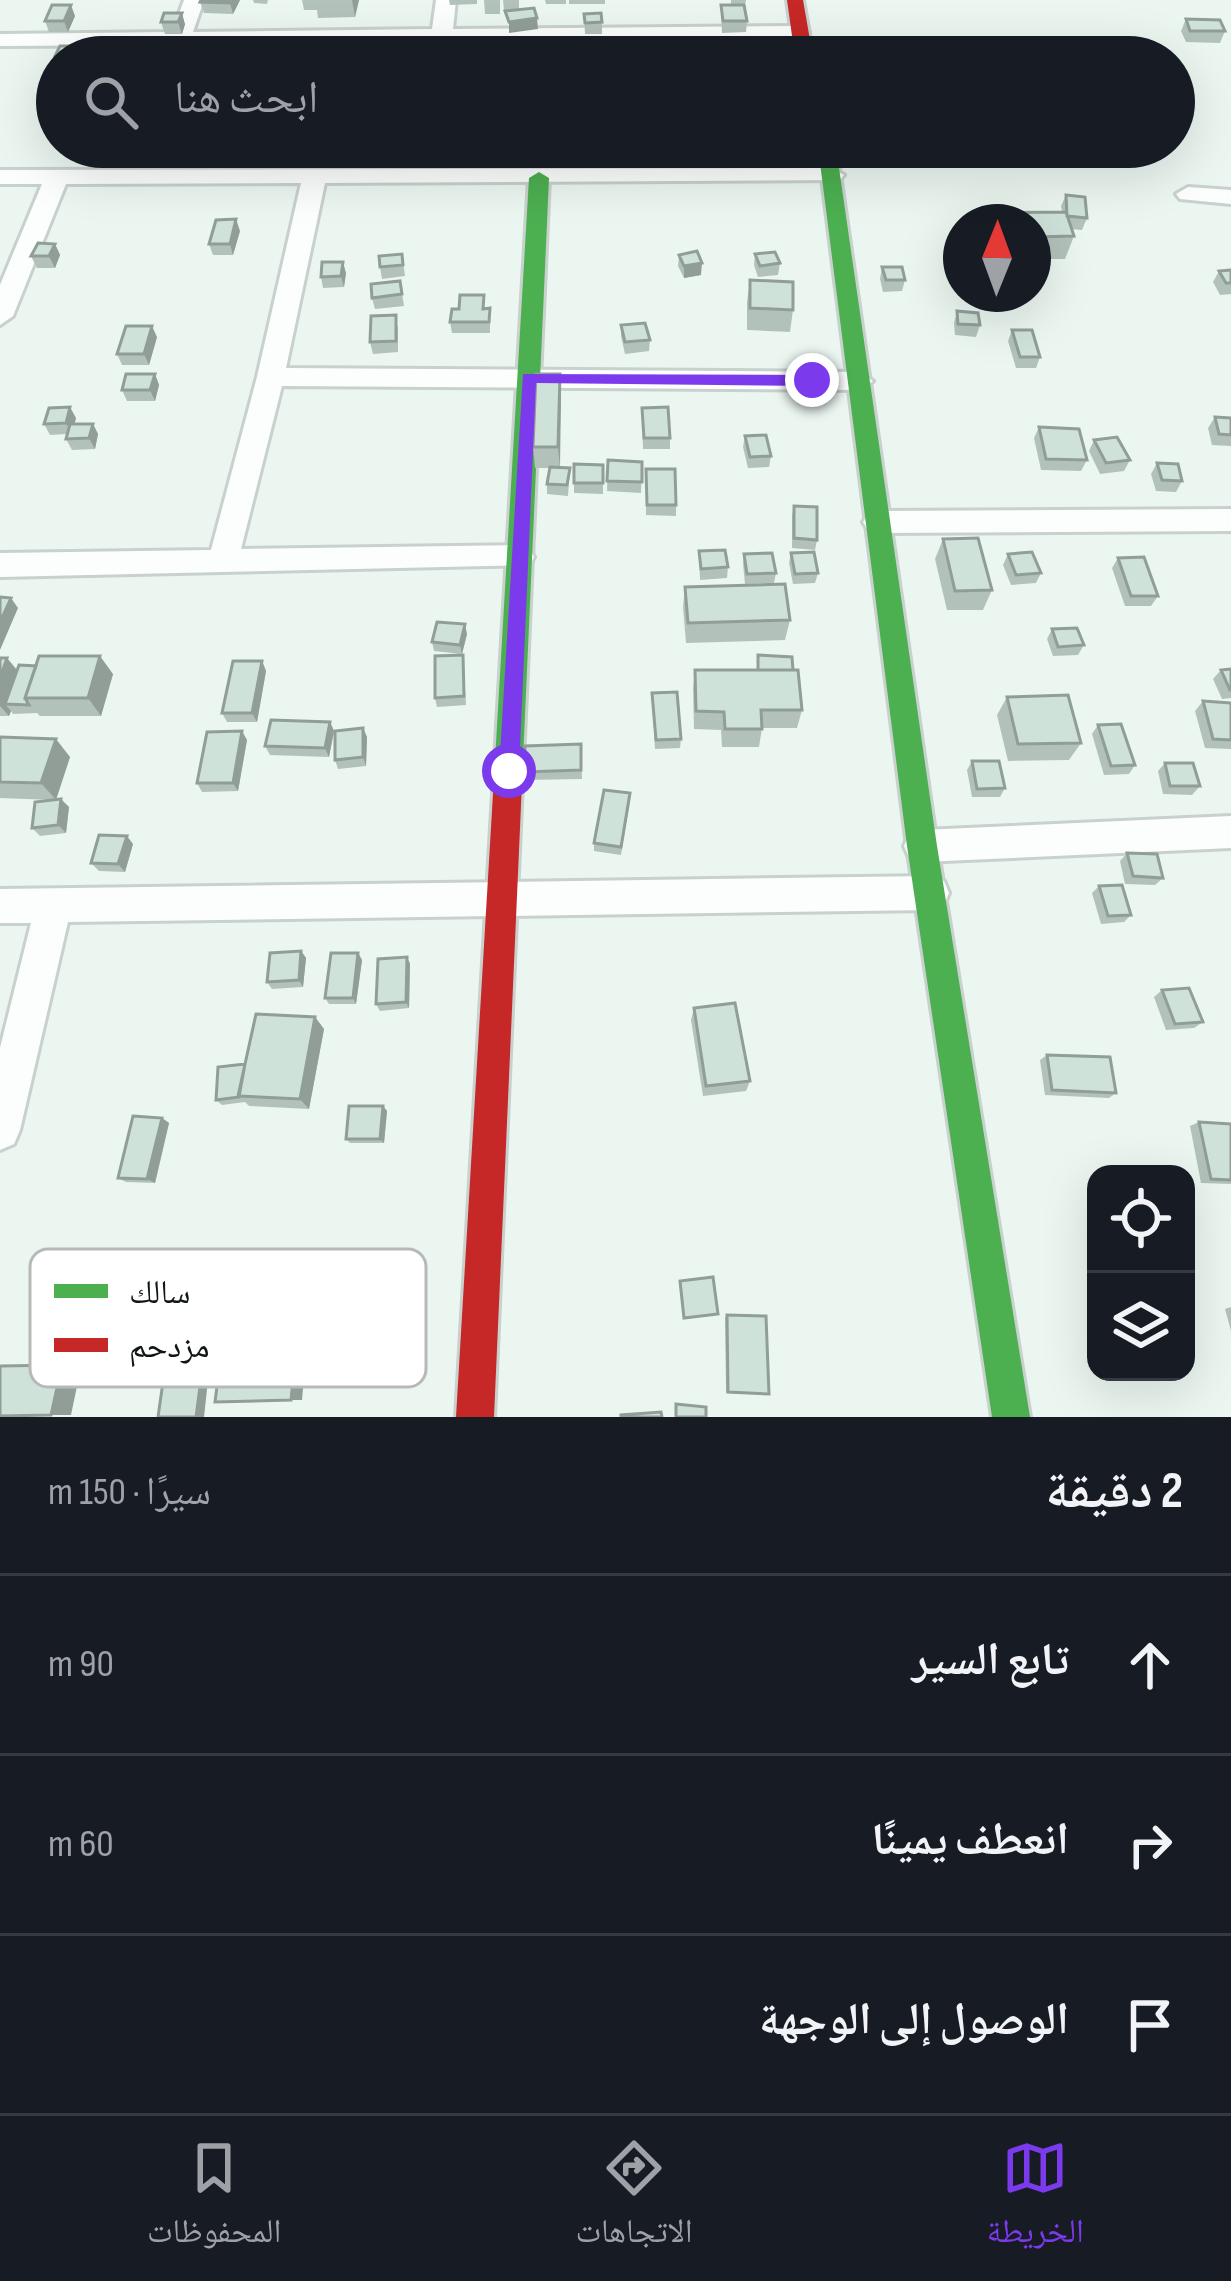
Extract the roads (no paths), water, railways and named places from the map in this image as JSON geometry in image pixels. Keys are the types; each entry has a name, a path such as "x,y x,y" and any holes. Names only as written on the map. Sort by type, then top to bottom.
{"main road":[{"path":"795,0 800,36"},
{"path":"831,168 922,846 1011,1417"},
{"path":"475,1417 539,178"}],"street":[{"path":"181,36 194,0"},
{"path":"441,36 446,0"},
{"path":"0,40 36,42"},
{"path":"131,178 135,168"},
{"path":"424,179 425,168"},
{"path":"0,177 832,176"},
{"path":"0,316 57,177"},
{"path":"223,560 271,377 314,179"},
{"path":"1189,194 1231,197"},
{"path":"271,377 859,381"},
{"path":"878,522 1231,520"},
{"path":"0,565 520,557"},
{"path":"922,846 1231,832"},
{"path":"0,905 931,893"},
{"path":"0,1130 54,905"}]}
